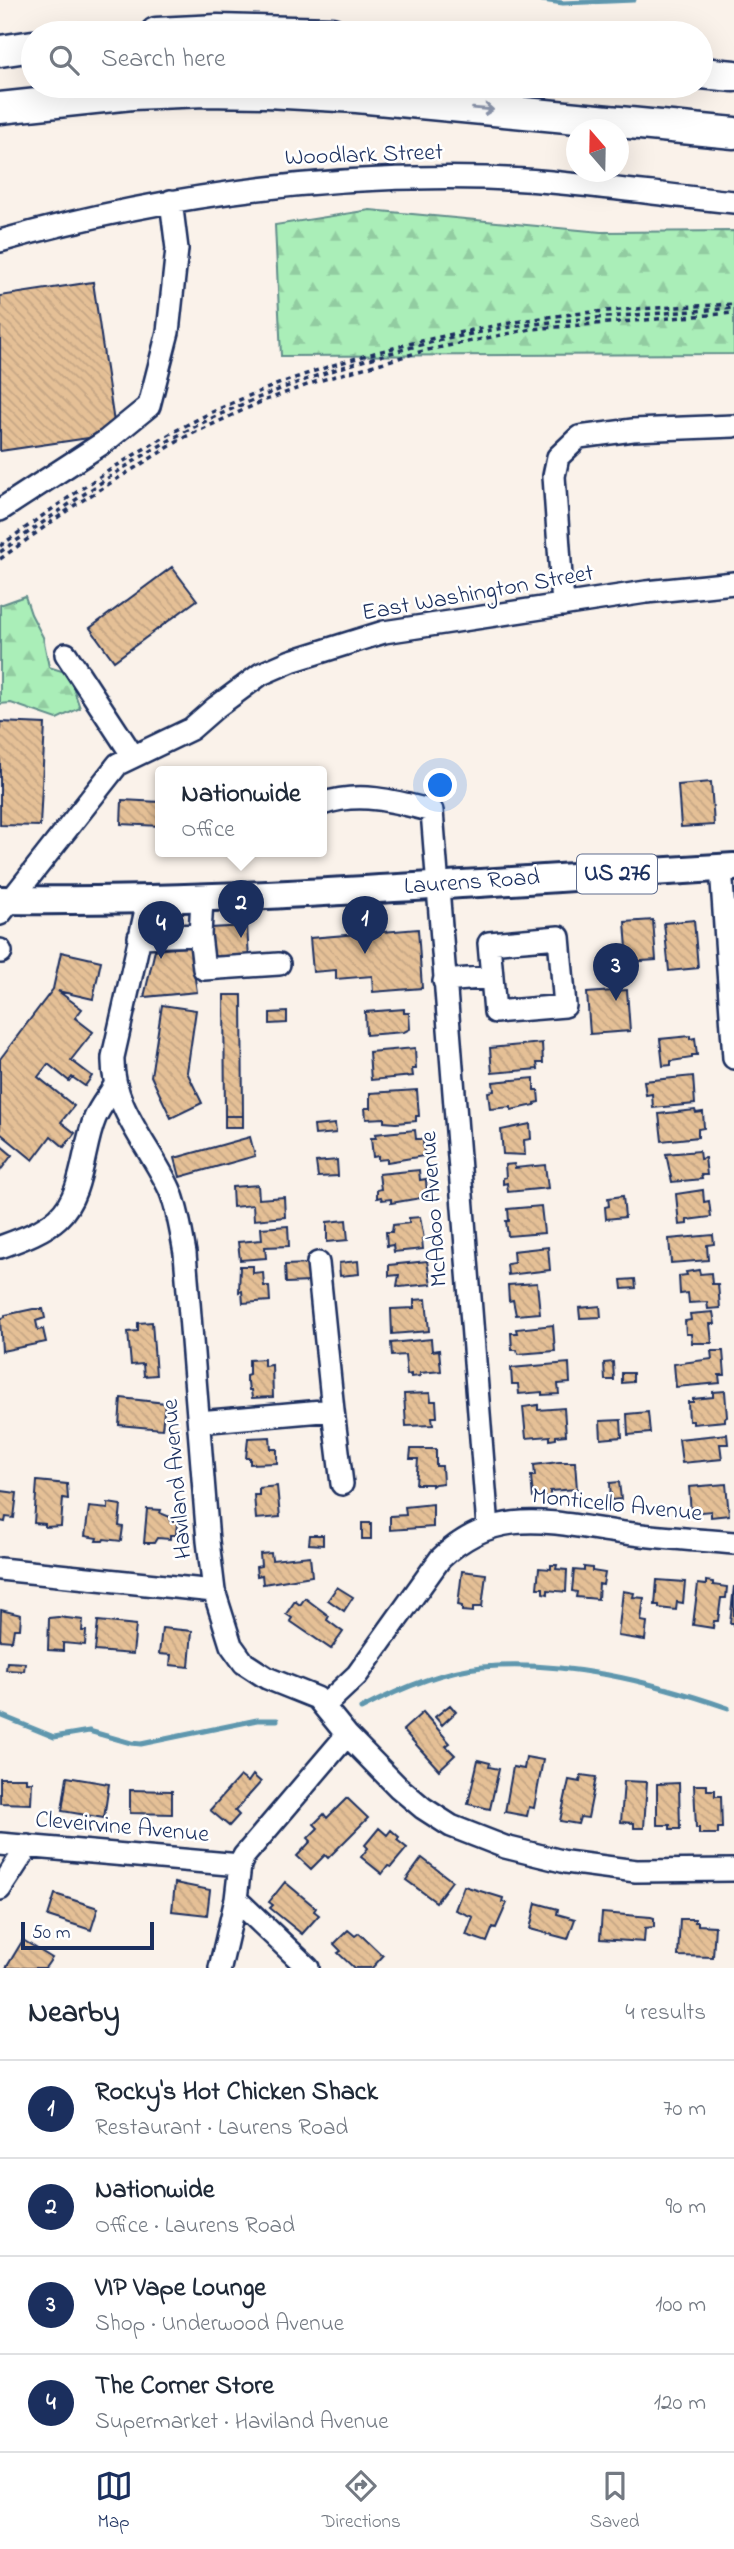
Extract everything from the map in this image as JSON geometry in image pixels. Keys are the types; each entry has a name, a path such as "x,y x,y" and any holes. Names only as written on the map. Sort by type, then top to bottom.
{"highway":[{"path":"0,51 21,48"},
{"path":"713,74 734,76"},
{"path":"0,108 94,98"},
{"path":"367,98 734,133"}],"main road":[{"name":"Laurens Road","path":"4,905 148,901 727,867"}],"street":[{"name":"Woodlark Street","path":"0,241 132,207 245,189 312,182 489,178 734,202"},
{"path":"0,510 106,441 149,406 168,332 177,250 171,201"},
{"path":"563,606 554,476 558,457 579,437 634,430 734,426"},
{"name":"East Washington Street","path":"4,905 118,764 191,729 241,687 261,674 291,661 384,632 646,592 734,583"},
{"path":"66,654 133,756"},
{"name":"McAdoo Avenue","path":"327,802 340,798 386,799 432,811 488,1528"},
{"path":"727,867 734,1058"},
{"path":"202,898 200,935 204,969 279,964"},
{"name":"Haviland Avenue","path":"148,901 113,1057 115,1085 126,1112 170,1191 179,1220 185,1253 214,1591 231,1645 244,1663 267,1678 317,1698 347,1735 423,1808 451,1826 505,1847 566,1862 636,1871 734,1870"},
{"path":"139,937 200,935"},
{"path":"559,937 565,1006 495,1012 492,977 489,943 559,937"},
{"path":"444,981 492,977"},
{"path":"0,1247 38,1231 57,1219 70,1204 77,1189 80,1168 96,1117 115,1085"},
{"path":"318,1263 342,1484"},
{"path":"199,1422 333,1410"},
{"name":"Monticello Avenue","path":"325,1705 357,1675 440,1559 456,1544 488,1528 541,1520 632,1534 734,1544"},
{"path":"0,1569 214,1591"},
{"path":"220,1968 244,1856 347,1735"},
{"name":"Cleveirvine Avenue","path":"0,1844 240,1865"},
{"path":"0,1889 28,1846"},
{"path":"236,1899 309,1968"}],"path":[{"path":"0,546 80,491 171,434 243,399 316,371 449,335 529,320 734,308"},
{"path":"0,552 95,487 178,437 244,404 321,375 481,332 533,324 734,308"},
{"path":"0,559 75,505 185,437 254,405 318,381 434,349 531,330 734,308"}],"green space":[{"path":"370,210 601,232 734,231 734,354 281,356 275,225"},
{"path":"25,596 43,637 49,667 68,673 80,708 57,719 11,703 0,704 0,605"}],"building":[{"path":"93,282 115,429 102,436 0,451 0,296"},
{"path":"172,567 197,600 114,661 90,628"},
{"path":"0,722 45,724 40,826 0,825"},
{"path":"711,782 714,825 681,827 678,785"},
{"path":"122,800 155,802 155,826 121,824"},
{"path":"653,920 656,960 628,962 625,922"},
{"path":"694,920 698,968 669,971 664,923"},
{"path":"247,926 249,959 213,961 210,928"},
{"path":"418,929 422,988 373,992 372,976 336,979 336,970 313,972 310,938"},
{"path":"196,946 193,965 197,992 144,997 155,950"},
{"path":"61,952 101,961 93,999 58,991 82,1009 75,1018 93,1032 71,1060 92,1076 85,1086 72,1077 69,1081 48,1064 38,1077 74,1106 61,1122 75,1133 64,1147 51,1136 33,1160 0,1133 0,1059 53,989"},
{"path":"627,990 630,1031 590,1034 587,993"},
{"path":"224,995 242,995 243,1116 225,1116"},
{"path":"162,1005 196,1010 187,1072 202,1103 171,1118 151,1076"},
{"path":"404,1009 404,1013 409,1013 410,1029 404,1032 366,1035 365,1012"},
{"path":"287,1012 287,1023 270,1024 270,1013"},
{"path":"690,1036 690,1039 695,1038 697,1055 671,1061 671,1065 663,1066 660,1039"},
{"path":"542,1043 543,1063 537,1063 538,1069 492,1073 490,1048"},
{"path":"415,1048 416,1069 412,1069 413,1076 371,1080 369,1052"},
{"path":"693,1076 695,1104 653,1108 652,1094 646,1095 644,1081"},
{"path":"534,1078 534,1090 538,1090 539,1102 535,1105 511,1110 511,1107 490,1109 488,1092 494,1091 493,1082"},
{"path":"417,1090 419,1116 416,1116 416,1121 396,1123 384,1122 384,1118 366,1119 365,1108 370,1108 370,1093"},
{"path":"695,1110 696,1113 703,1112 704,1128 698,1129 698,1137 662,1141 659,1114"},
{"path":"225,1116 243,1116 243,1127 225,1127"},
{"path":"335,1124 336,1133 315,1135 314,1126"},
{"path":"530,1124 531,1139 524,1140 525,1155 503,1154 501,1130"},
{"path":"415,1130 416,1139 423,1139 424,1156 387,1162 387,1159 378,1160 378,1156 373,1157 371,1138 376,1138 375,1134"},
{"path":"250,1137 255,1156 180,1177 175,1158"},
{"path":"0,1145 12,1155 0,1171"},
{"path":"699,1151 700,1159 705,1158 707,1175 701,1175 702,1179 672,1182 666,1154"},
{"path":"337,1160 338,1176 318,1177 316,1162"},
{"path":"514,1164 515,1168 545,1165 548,1188 508,1192 507,1183 503,1184 503,1178 506,1177 505,1165"},
{"path":"419,1170 420,1180 426,1179 427,1197 391,1203 391,1199 377,1198 377,1190 381,1189 379,1174"},
{"path":"258,1185 259,1199 284,1197 285,1217 254,1220 253,1205 233,1207 232,1187"},
{"path":"703,1190 704,1202 709,1201 711,1217 687,1220 687,1224 679,1225 676,1194"},
{"path":"623,1196 625,1217 606,1219 605,1207 609,1206 608,1198"},
{"path":"541,1206 544,1233 508,1236 508,1209"},
{"path":"420,1217 423,1249 394,1252 393,1245 387,1246 386,1232 392,1232 393,1225 409,1223 409,1218"},
{"path":"346,1220 348,1240 327,1242 327,1222"},
{"path":"288,1226 289,1246 265,1247 266,1258 240,1260 238,1242 262,1240 261,1228"},
{"path":"713,1235 714,1244 707,1245 708,1260 671,1263 669,1239"},
{"path":"548,1247 550,1270 508,1275 507,1264 514,1263 513,1251"},
{"path":"358,1261 359,1274 340,1276 339,1263"},
{"path":"427,1261 431,1284 400,1287 397,1286 399,1275 389,1276 389,1265"},
{"path":"310,1264 310,1282 286,1283 285,1265"},
{"path":"240,1266 253,1266 253,1273 263,1272 264,1286 269,1286 270,1301 243,1303 242,1291 239,1292"},
{"path":"699,1270 700,1274 711,1273 712,1284 718,1284 720,1308 708,1309 707,1302 689,1303 688,1293 680,1294 679,1276"},
{"path":"635,1279 636,1288 622,1289 621,1280"},
{"path":"537,1283 540,1313 516,1315 513,1300 509,1301 508,1285"},
{"path":"426,1299 429,1331 392,1334 391,1309 414,1308 414,1300"},
{"path":"600,1306 601,1317 580,1318 579,1308"},
{"path":"43,1309 45,1318 36,1321 38,1330 43,1329 46,1342 2,1351 0,1319 5,1315"},
{"path":"713,1312 715,1324 710,1324 712,1343 692,1343 691,1334 686,1334 685,1321 691,1320 690,1314"},
{"path":"152,1322 156,1375 144,1376 143,1364 131,1365 128,1332 138,1331 138,1323"},
{"path":"553,1325 555,1351 518,1354 517,1350 512,1350 511,1333 517,1333 516,1329"},
{"path":"431,1339 432,1351 439,1350 441,1371 420,1373 420,1376 407,1375 405,1355 392,1356 391,1343"},
{"path":"711,1351 723,1351 725,1375 719,1375 720,1383 676,1387 674,1364 712,1359"},
{"path":"264,1359 264,1366 272,1365 273,1397 252,1398 246,1382 249,1360"},
{"path":"613,1362 614,1380 605,1380 604,1363"},
{"path":"569,1363 570,1383 558,1384 559,1394 519,1394 518,1384 512,1384 511,1368"},
{"path":"622,1373 633,1373 633,1382 622,1383"},
{"path":"725,1391 725,1421 693,1424 693,1421 689,1421 688,1402 713,1397 713,1392"},
{"path":"430,1393 431,1401 436,1401 437,1417 432,1417 433,1425 406,1426 404,1394"},
{"path":"121,1398 165,1403 162,1429 119,1425"},
{"path":"538,1405 538,1410 564,1408 566,1435 550,1440 550,1436 526,1438 523,1407"},
{"path":"648,1412 650,1433 628,1435 627,1414"},
{"path":"621,1420 622,1437 601,1439 600,1421"},
{"path":"727,1434 728,1444 720,1444 722,1459 682,1463 679,1439"},
{"path":"270,1437 271,1449 277,1449 277,1463 250,1464 250,1458 246,1458 248,1438"},
{"path":"411,1449 436,1449 436,1466 442,1466 443,1483 432,1486 416,1484 418,1459 410,1459"},
{"path":"575,1462 577,1489 550,1491 550,1497 533,1498 531,1476 535,1476 534,1465"},
{"path":"37,1481 67,1484 68,1499 63,1498 61,1526 45,1527 45,1524 34,1523"},
{"path":"619,1482 621,1499 611,1500 610,1483"},
{"path":"726,1484 729,1515 711,1517 711,1511 691,1513 689,1487"},
{"path":"277,1486 280,1517 256,1519 254,1495 259,1495 259,1488"},
{"path":"0,1488 2,1491 17,1493 14,1518 6,1517 5,1522 0,1521"},
{"path":"108,1503 121,1505 121,1541 96,1541 97,1538 85,1536 89,1507 108,1509"},
{"path":"433,1504 433,1527 390,1530 390,1516 406,1515 405,1507"},
{"path":"147,1509 161,1510 160,1513 170,1517 170,1521 177,1521 176,1535 170,1535 170,1539 157,1538 154,1543 144,1543"},
{"path":"362,1523 371,1523 371,1539 362,1539"},
{"path":"310,1535 323,1535 323,1545 309,1544"},
{"path":"271,1553 272,1560 310,1556 312,1576 263,1584 262,1575 257,1576 256,1567 261,1566 260,1554"},
{"path":"551,1565 557,1565 556,1569 567,1570 566,1592 548,1590 548,1594 543,1593 543,1588 537,1588 539,1568 551,1569"},
{"path":"584,1567 605,1573 603,1585 599,1584 598,1599 576,1597 577,1592 572,1591 574,1570 584,1571"},
{"path":"462,1571 486,1574 482,1607 473,1607 473,1612 462,1611 462,1606 458,1605"},
{"path":"657,1580 685,1582 683,1603 677,1602 676,1610 655,1605"},
{"path":"706,1581 727,1587 726,1598 721,1598 718,1621 714,1621 713,1628 693,1625 698,1584 706,1585"},
{"path":"734,1586 734,1623 730,1623"},
{"path":"337,1587 353,1597 344,1611 328,1600"},
{"path":"623,1591 634,1593 633,1597 644,1598 641,1621 647,1622 645,1640 618,1636"},
{"path":"305,1598 329,1616 327,1620 343,1632 331,1649 290,1621 292,1618 286,1614 295,1601 300,1605"},
{"path":"1,1610 21,1615 20,1629 14,1629 12,1641 0,1640"},
{"path":"49,1618 83,1620 82,1631 86,1631 85,1645 63,1643 63,1651 48,1650"},
{"path":"98,1621 136,1625 133,1654 95,1651"},
{"path":"162,1628 192,1631 189,1667 170,1665 171,1655 159,1654"},
{"path":"7,1662 25,1663 24,1671 6,1670"},
{"path":"450,1705 456,1712 442,1725 435,1717"},
{"path":"423,1712 450,1743 446,1746 455,1755 439,1770 403,1730"},
{"path":"526,1757 543,1760 534,1808 529,1807 527,1816 505,1812 513,1767 524,1769"},
{"path":"478,1760 490,1763 489,1767 499,1769 490,1809 468,1804"},
{"path":"253,1775 261,1782 235,1811 239,1815 229,1826 210,1810 240,1776 248,1782"},
{"path":"581,1775 596,1777 588,1818 580,1817 578,1824 560,1821 569,1780 580,1782"},
{"path":"67,1777 109,1784 104,1818 62,1811"},
{"path":"0,1778 26,1778 26,1782 32,1782 31,1804 0,1803"},
{"path":"624,1781 647,1782 644,1828 634,1828 634,1823 621,1822"},
{"path":"679,1783 680,1829 670,1829 670,1825 657,1825 657,1784"},
{"path":"694,1785 707,1785 707,1790 715,1790 715,1796 721,1796 722,1828 718,1828 718,1834 699,1834 699,1828 696,1828"},
{"path":"130,1790 172,1791 172,1814 130,1813"},
{"path":"347,1798 368,1818 328,1858 325,1855 311,1869 297,1856 311,1841 308,1838 318,1828 314,1824 324,1814 327,1818"},
{"path":"379,1828 387,1835 391,1830 399,1837 397,1840 407,1848 382,1874 361,1857 368,1848 365,1845"},
{"path":"422,1858 452,1881 436,1902 406,1880"},
{"path":"285,1882 316,1908 314,1911 319,1915 302,1934 270,1908 273,1905 269,1902"},
{"path":"175,1883 210,1890 207,1915 172,1911"},
{"path":"464,1886 503,1898 502,1902 507,1903 487,1942 466,1935 473,1917 455,1910"},
{"path":"55,1894 98,1908 91,1930 48,1916"},
{"path":"536,1903 558,1909 557,1914 575,1919 568,1939 530,1929"},
{"path":"602,1913 651,1917 654,1918 654,1927 645,1928 644,1942 600,1939"},
{"path":"680,1919 695,1919 698,1925 715,1926 713,1957 678,1956"},
{"path":"348,1930 355,1936 359,1933 383,1956 372,1968 354,1968 338,1953 341,1951 334,1944"},
{"path":"23,1940 52,1958 45,1968 6,1968"}],"waterway":[{"path":"542,0 563,3 634,0"},
{"path":"361,1709 404,1688 435,1677 466,1669 513,1666 576,1670 638,1681 728,1708"},
{"path":"0,1715 54,1737 89,1731 141,1744 257,1720 277,1720"}],"place":[{"name":"Nationwide","path":"241,938"},
{"name":"Rocky's Hot Chicken Shack","path":"365,954"},
{"name":"The Corner Store","path":"161,959"},
{"name":"VIP Vape Lounge","path":"616,1001"}]}
